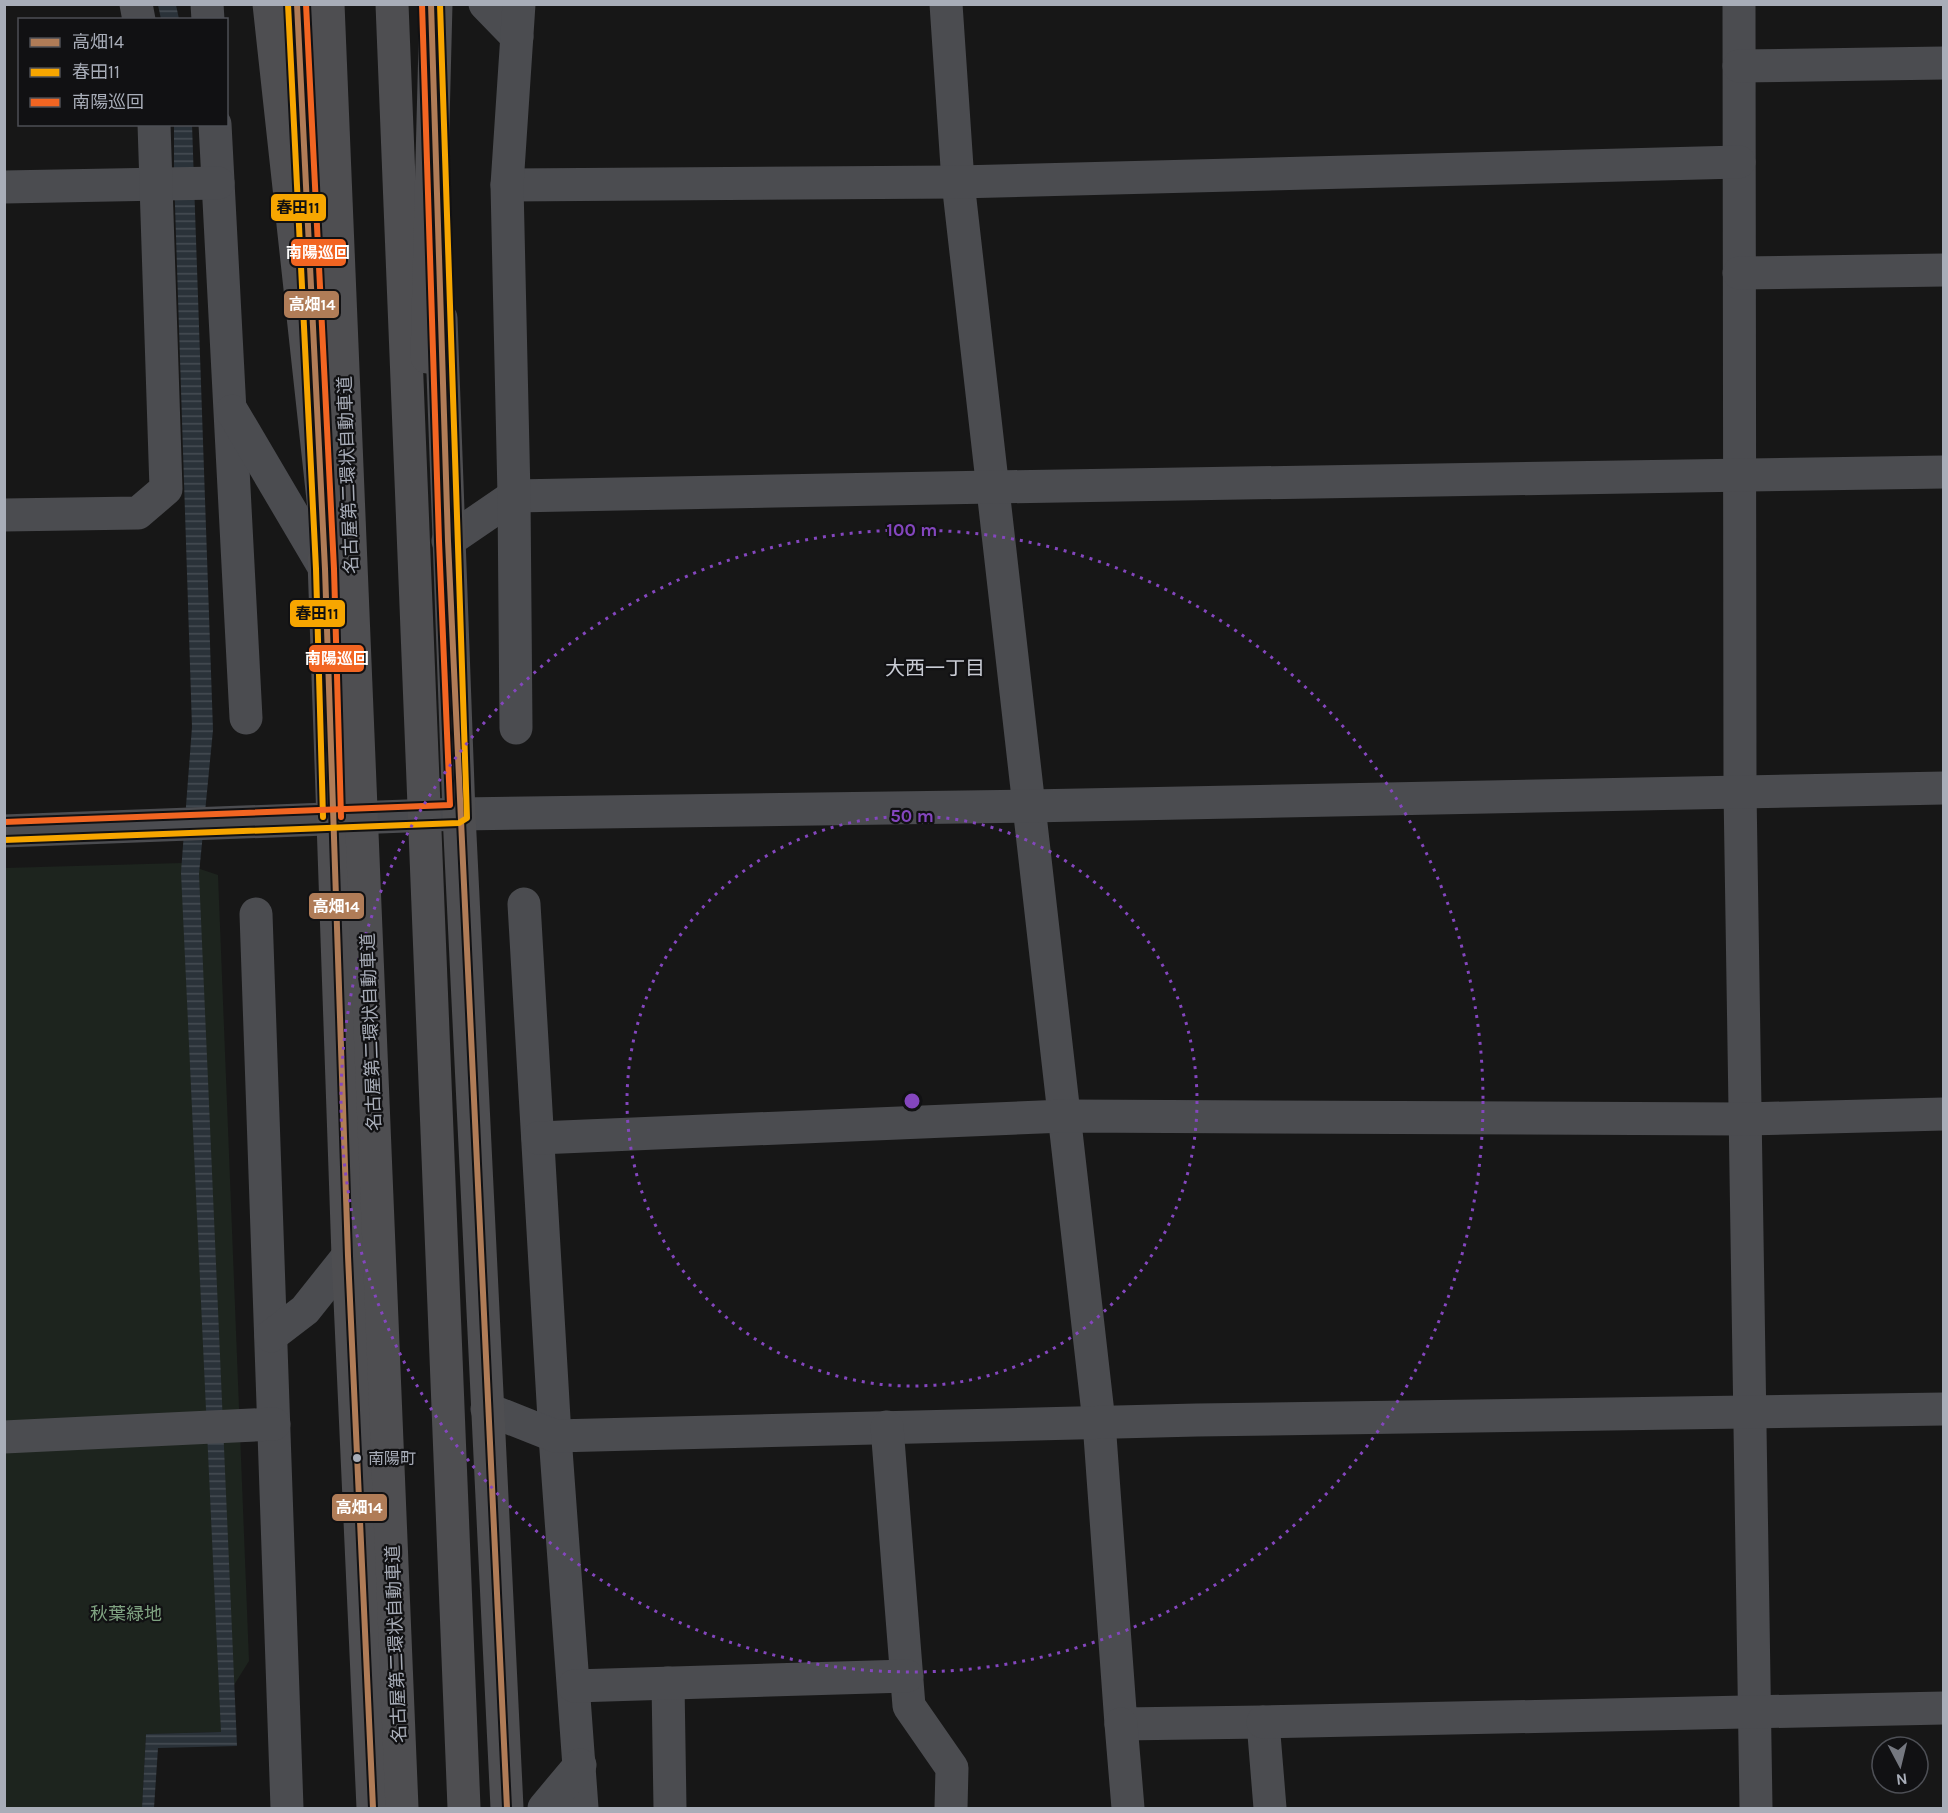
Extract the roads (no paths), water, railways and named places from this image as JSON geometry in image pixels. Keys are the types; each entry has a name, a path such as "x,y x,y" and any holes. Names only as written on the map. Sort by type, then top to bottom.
{"highway":[{"path":"269,4 366,906"},
{"path":"297,4 325,569 348,1256 373,1809"},
{"name":"名古屋第二環状自動車道","path":"328,4 402,1809"},
{"path":"392,4 464,1809"},
{"path":"422,746 433,4"},
{"path":"433,4 448,541 459,814 507,1809"}],"street":[{"path":"485,4 517,37"},
{"path":"516,728 514,496 507,185 519,4"},
{"path":"946,4 958,182 1099,1422 1128,1809"},
{"path":"1738,4 1740,790 1756,1809"},
{"path":"1739,66 1944,63"},
{"path":"155,126 186,184 229,405 246,718"},
{"path":"4,515 138,513 166,489 186,184 214,126"},
{"path":"507,185 958,182 1739,162"},
{"path":"4,187 186,184"},
{"path":"1739,273 1944,270"},
{"path":"229,405 325,569"},
{"path":"448,541 514,496 1944,472"},
{"path":"4,831 459,814 1029,806 1740,790 1944,788"},
{"path":"524,904 555,1436 582,1809"},
{"path":"256,914 287,1809"},
{"path":"538,1138 1065,1116 1745,1119 1944,1114"},
{"path":"271,1336 305,1310 348,1256"},
{"path":"487,1409 555,1436 1099,1422 1944,1409"},
{"path":"4,1437 274,1424"},
{"path":"887,1427 909,1706 952,1768 951,1809"},
{"path":"574,1686 907,1676"},
{"path":"668,1683 670,1809"},
{"path":"1121,1724 1944,1708"},
{"path":"1263,1722 1270,1809"},
{"path":"544,1809 580,1766"}],"place":[{"name":"南陽町","path":"357,1458"}],"district":[{"name":"大西一丁目","path":"935,668"}],"park label":[{"name":"秋葉緑地","path":"126,1614"}]}
